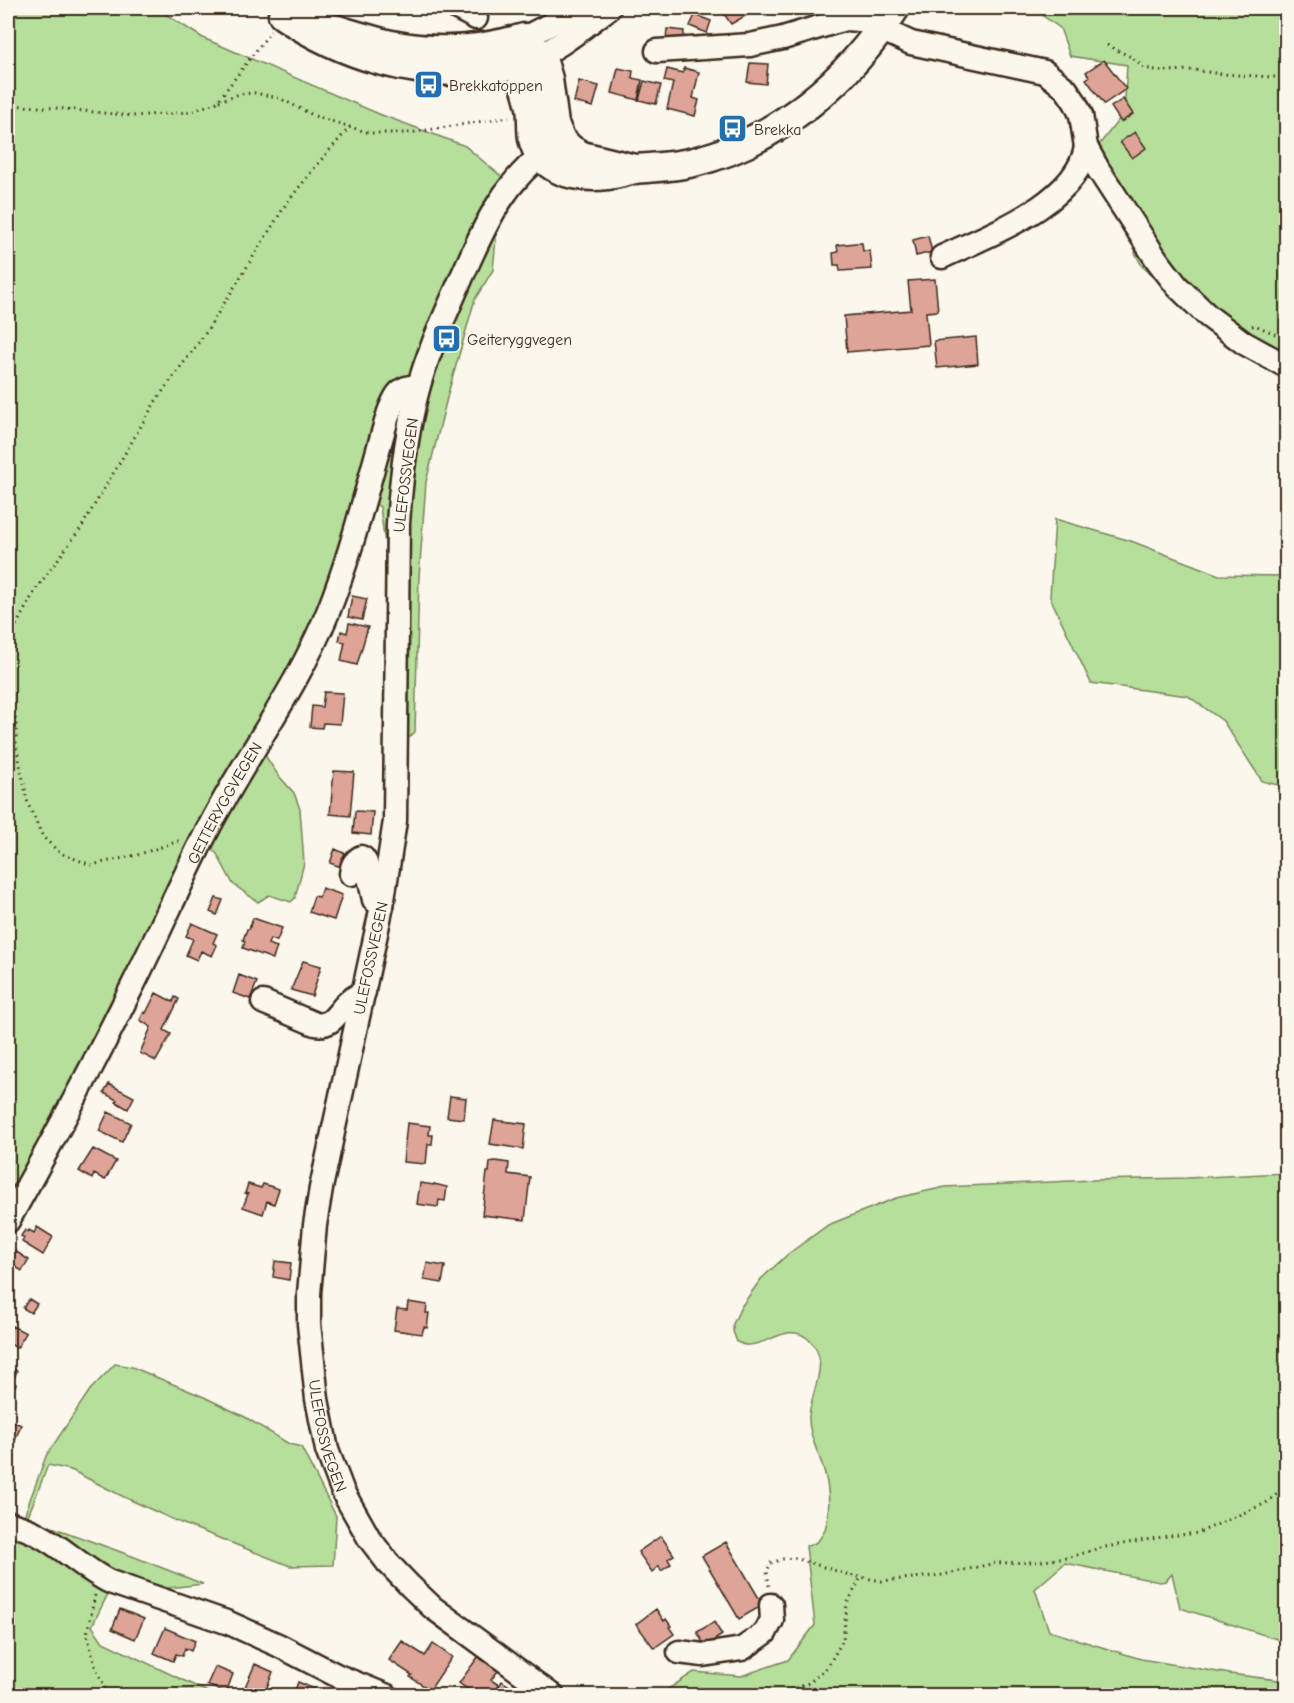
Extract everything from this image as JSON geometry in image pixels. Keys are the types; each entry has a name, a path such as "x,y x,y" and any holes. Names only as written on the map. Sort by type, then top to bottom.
{"main road":[{"path":"279,10 389,44 430,51 484,48 505,44 528,52 534,144 551,147 546,160 564,172 609,175 635,169 677,166 697,161 742,145 766,132 790,117 831,85 852,65 888,19"}],"street":[{"path":"528,52 555,22 577,8"},
{"path":"528,52 567,39 609,8"},
{"path":"657,51 750,45 783,38 845,19 888,19 911,43 1045,72 1066,89 1081,115 1086,147 1079,169 1056,194 1037,209 942,257"},
{"name":"ULEFOSSVEGEN","path":"551,147 511,183 477,242 439,330 418,387 406,438 398,535 394,821 382,906 321,1188 312,1256 309,1324 317,1399 327,1450 343,1492 355,1515 382,1555 432,1607 553,1695"},
{"path":"1086,147 1111,191 1157,260 1192,303 1244,343 1287,366"},
{"name":"GEITERYGGVEGEN","path":"8,1221 130,992 206,832 311,652 329,609 353,539 389,412 401,390 409,386 418,387"},
{"path":"351,874 356,860 363,858 374,900 382,906"},
{"path":"263,1002 315,1024 323,1025 334,1019 348,1002 364,992"},
{"path":"8,1523 39,1535 98,1576 130,1590 238,1626 338,1677 387,1695"},
{"path":"678,1652 703,1655 742,1649 765,1633 772,1620 771,1605"}],"path":[{"path":"217,102 279,10"},
{"path":"1107,45 1125,54 1144,68 1162,71 1194,70 1273,77 1281,77 1287,73"},
{"path":"8,105 133,116 190,112 239,94 255,93 279,98 315,116 370,133 409,134 510,117"},
{"path":"8,648 14,629 36,589 81,528 157,399 207,331 286,204 350,127"},
{"path":"8,613 14,629"},
{"path":"8,695 16,720 16,744 28,804 43,837 60,854 91,865 137,855 206,832"},
{"path":"771,1605 767,1570 771,1563 783,1559 795,1558 882,1581 943,1575 995,1563 1067,1558 1100,1548 1198,1533 1266,1503 1287,1487"},
{"path":"98,1576 87,1634 95,1666 109,1695"},
{"path":"773,1695 809,1683 828,1665 843,1640 847,1604 862,1577"}],"green space":[{"path":"8,8 156,8 203,38 379,114 465,146 502,177 493,270 475,299 426,482 419,577 415,732 385,761 385,544 380,507 356,491 333,570 307,635 261,735 266,757 294,793 300,809 304,863 295,898 291,902 269,895 258,902 233,884 217,854 209,846 135,958 58,1107 8,1197"},
{"path":"1039,8 1286,8 1286,362 1209,329 1142,266 1135,253 1139,241 1088,159 1124,113 1127,65 1070,56 1060,28 1043,16"},
{"path":"1055,519 1131,541 1219,575 1286,576 1286,787 1262,781 1223,721 1188,696 1091,683 1050,597"},
{"path":"1286,1173 1286,1642 1180,1608 1172,1574 1166,1581 1160,1582 1065,1563 1035,1589 1049,1631 1141,1659 1286,1681 1286,1695 659,1695 694,1672 741,1676 788,1660 815,1625 806,1546 815,1543 826,1527 829,1504 825,1474 809,1423 819,1375 819,1355 815,1346 800,1334 785,1334 754,1345 746,1345 737,1342 733,1331 733,1324 741,1307 761,1279 788,1254 828,1225 896,1198 945,1187"},
{"path":"115,1364 132,1367 204,1397 245,1417 289,1444 301,1447 336,1516 333,1565 290,1566 176,1521 71,1470 48,1465 28,1516 38,1522 203,1584 160,1589 119,1572 92,1626 103,1642 214,1695 8,1696 8,1530 19,1530 46,1456 90,1390"}],"building":[{"path":"720,8 759,8 731,24"},
{"path":"695,15 711,21 707,33 690,26"},
{"path":"667,29 684,31 683,42 666,40"},
{"path":"1104,60 1126,89 1104,104 1086,79 1089,77 1086,72"},
{"path":"750,63 768,64 766,84 747,82"},
{"path":"618,68 633,71 632,78 642,80 638,100 612,93"},
{"path":"684,68 699,72 693,98 699,100 695,116 667,109 673,83 664,81 667,69 683,73"},
{"path":"579,81 599,86 593,107 574,102"},
{"path":"644,81 661,85 656,104 639,100"},
{"path":"1123,99 1133,114 1121,122 1111,107"},
{"path":"1135,132 1146,148 1132,158 1120,142"},
{"path":"928,236 932,252 916,256 913,240"},
{"path":"862,243 863,251 870,251 872,269 840,271 839,265 834,265 833,253 838,252 837,245"},
{"path":"935,279 938,311 926,312 929,345 847,352 844,316 911,310 908,281"},
{"path":"976,337 978,364 937,368 934,341"},
{"path":"352,596 367,599 362,620 348,617"},
{"path":"349,623 368,627 357,665 341,661 345,642 339,641 341,631 347,633"},
{"path":"324,692 343,693 340,724 323,723 322,728 310,727 312,706 322,707"},
{"path":"334,771 354,772 350,816 330,814"},
{"path":"355,811 373,812 371,835 353,833"},
{"path":"335,849 346,854 341,867 330,863"},
{"path":"322,888 342,895 334,920 309,912 314,896 319,897"},
{"path":"216,898 223,900 217,915 210,912"},
{"path":"253,918 282,928 277,941 270,939 268,944 277,947 273,959 243,948 245,941 243,940"},
{"path":"192,923 217,934 213,943 217,945 212,956 201,951 197,960 186,955 193,939 186,936"},
{"path":"303,961 321,966 312,996 291,990"},
{"path":"239,975 257,982 250,999 233,993"},
{"path":"156,993 173,1002 175,997 179,999 164,1030 171,1034 156,1061 140,1053 151,1027 140,1020"},
{"path":"109,1084 134,1097 128,1109 104,1093"},
{"path":"450,1096 466,1098 464,1119 447,1117"},
{"path":"108,1112 131,1123 122,1142 99,1131"},
{"path":"494,1120 526,1124 523,1149 490,1144"},
{"path":"407,1123 430,1126 429,1135 433,1135 432,1144 428,1144 426,1164 403,1162"},
{"path":"93,1149 116,1161 105,1180 94,1174 92,1179 79,1171"},
{"path":"490,1162 509,1163 508,1174 530,1177 525,1220 482,1215 487,1172 489,1172"},
{"path":"420,1183 447,1187 445,1201 439,1200 438,1207 417,1204"},
{"path":"248,1184 261,1188 263,1184 279,1189 274,1204 267,1201 263,1214 243,1207 248,1194 245,1193"},
{"path":"37,1227 53,1237 43,1255 22,1242 24,1238 21,1236 25,1230 34,1233"},
{"path":"15,1251 29,1260 22,1271 8,1262"},
{"path":"275,1261 291,1263 289,1280 273,1277"},
{"path":"427,1263 445,1266 442,1283 424,1280"},
{"path":"29,1299 37,1304 31,1313 23,1308"},
{"path":"408,1302 427,1305 426,1313 429,1313 427,1328 424,1327 422,1334 394,1330 397,1309 407,1310"},
{"path":"12,1326 26,1333 17,1348 8,1343 8,1334"},
{"path":"8,1367 17,1371 12,1383 16,1384 11,1395 8,1393"},
{"path":"8,1419 21,1425 10,1454 8,1453"},
{"path":"661,1536 674,1555 668,1559 671,1564 661,1571 659,1566 652,1572 638,1552"},
{"path":"726,1542 763,1605 739,1619 702,1556"},
{"path":"120,1609 144,1619 135,1639 112,1629"},
{"path":"656,1609 664,1621 666,1619 674,1634 654,1648 636,1624"},
{"path":"714,1622 722,1635 705,1646 697,1632"},
{"path":"165,1628 195,1641 191,1651 185,1648 182,1656 176,1654 173,1661 154,1653"},
{"path":"402,1641 425,1656 433,1644 452,1657 430,1690 389,1660"},
{"path":"478,1657 498,1671 491,1680 499,1685 493,1696 477,1696 459,1683"},
{"path":"255,1664 273,1672 264,1695 245,1687"},
{"path":"215,1667 233,1674 226,1693 207,1685"},
{"path":"502,1681 517,1691 513,1696 493,1696"},
{"path":"298,1682 319,1691 317,1696 293,1696"}],"place":[{"name":"Brekkatoppen","path":"428,85"},
{"name":"Brekka","path":"733,129"},
{"name":"Geiteryggvegen","path":"446,339"}]}
